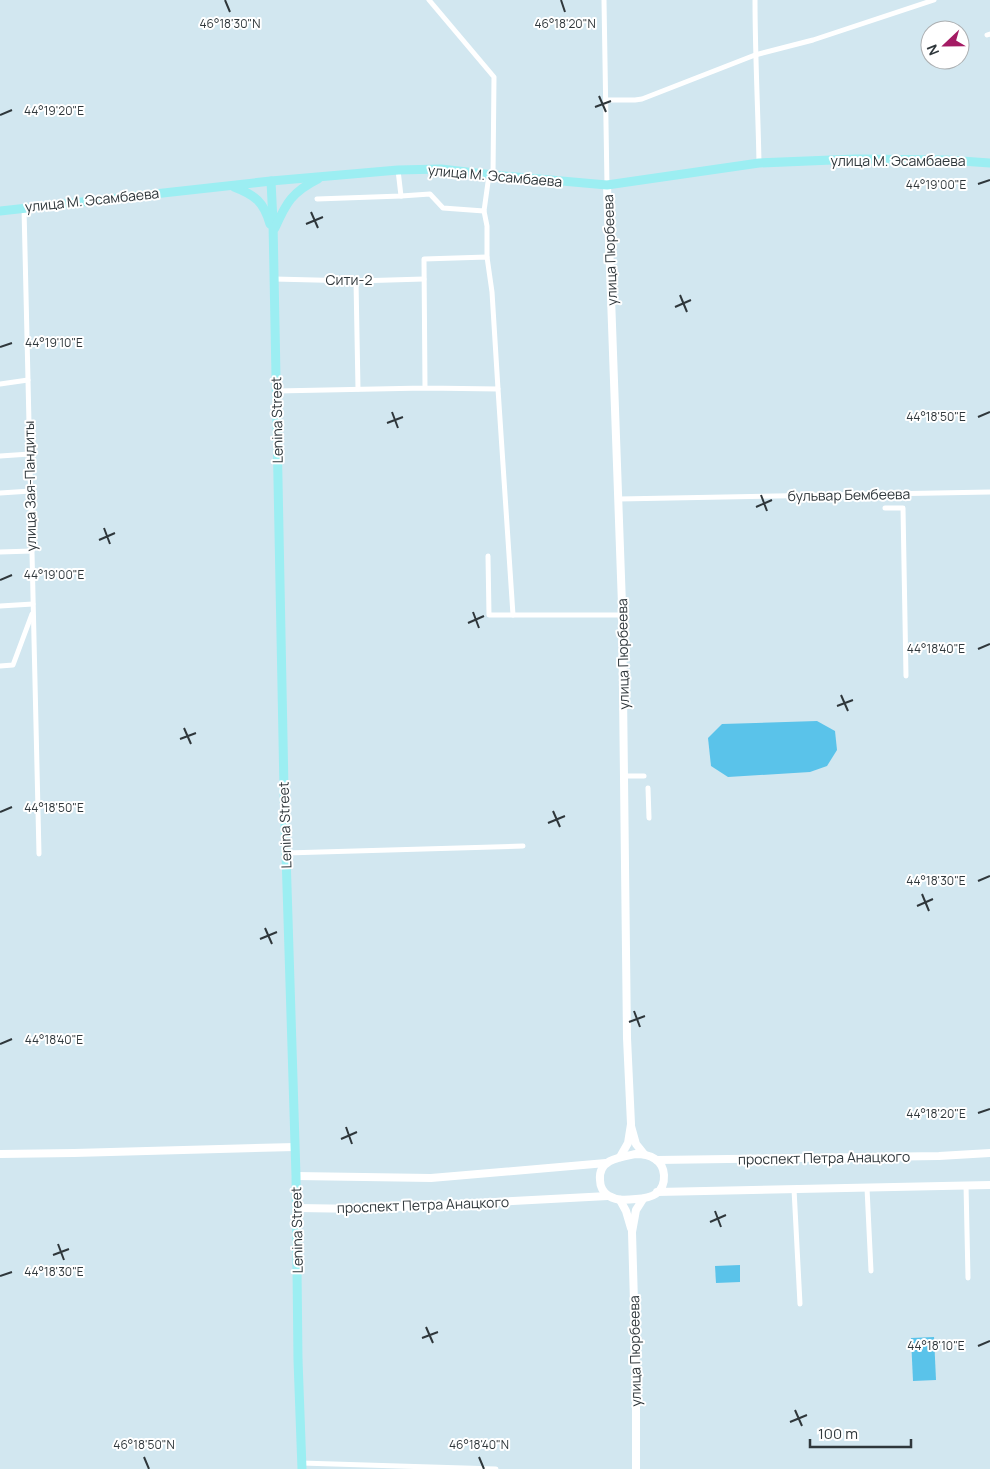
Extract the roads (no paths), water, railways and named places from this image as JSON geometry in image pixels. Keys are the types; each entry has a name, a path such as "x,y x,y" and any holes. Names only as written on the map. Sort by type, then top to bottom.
{"main road":[{"name":"улица М. Эсамбаева","path":"0,211 398,170 441,169 607,185 759,163 856,159 947,160 990,163"},
{"path":"274,233 292,197 300,189 323,177"},
{"name":"Lenina Street","path":"271,182 274,233 286,854 297,1208 298,1360 302,1466"},
{"name":"улица Пюрбеева","path":"607,185 622,615 627,1011 631,1124"},
{"path":"232,186 258,199 268,216 274,233"},
{"path":"631,1124 636,1144 644,1154"},
{"path":"620,1157 628,1143 631,1124"},
{"path":"0,1154 295,1147"},
{"path":"644,1154 657,1160 662,1167 664,1181 658,1192 650,1198 643,1199 620,1200 608,1196 600,1184 599,1177 601,1169 606,1163 620,1157 644,1154"},
{"name":"проспект Петра Анацкого","path":"657,1160 990,1154"},
{"name":"проспект Петра Анацкого","path":"296,1176 430,1178 606,1163"},
{"path":"658,1192 990,1185"},
{"name":"проспект Петра Анацкого","path":"297,1208 374,1209 608,1196"},
{"path":"632,1232 636,1210 643,1199"},
{"path":"620,1200 626,1211 632,1232"},
{"name":"улица Пюрбеева","path":"632,1232 636,1374 636,1469"}],"street":[{"path":"429,0 494,77 491,175 484,210 487,226 487,257 492,292 513,615"},
{"path":"604,0 607,185"},
{"path":"755,0 759,163"},
{"path":"607,100 642,99 755,55 813,40 934,0"},
{"path":"398,170 401,196"},
{"path":"318,199 430,194 443,208 484,210"},
{"name":"улица Зая-Пандиты","path":"24,208 39,854"},
{"path":"425,388 424,259 487,257"},
{"name":"Сити-2","path":"274,280 356,281 424,279"},
{"path":"356,281 358,389"},
{"path":"0,384 28,380"},
{"path":"276,391 425,388 498,389"},
{"path":"0,456 30,454"},
{"path":"0,493 31,491"},
{"name":"бульвар Бембеева","path":"619,499 990,492"},
{"name":"бульвар Бембеева","path":"885,508 903,508 906,676"},
{"path":"0,552 32,551"},
{"path":"488,556 489,615 622,615"},
{"path":"0,606 33,604"},
{"path":"0,666 13,665 33,611"},
{"path":"624,776 644,776"},
{"path":"648,788 649,818"},
{"path":"286,854 523,846"},
{"path":"966,1185 968,1278"},
{"path":"867,1188 871,1271"},
{"path":"794,1189 800,1304"},
{"path":"302,1466 496,1469"}]}
